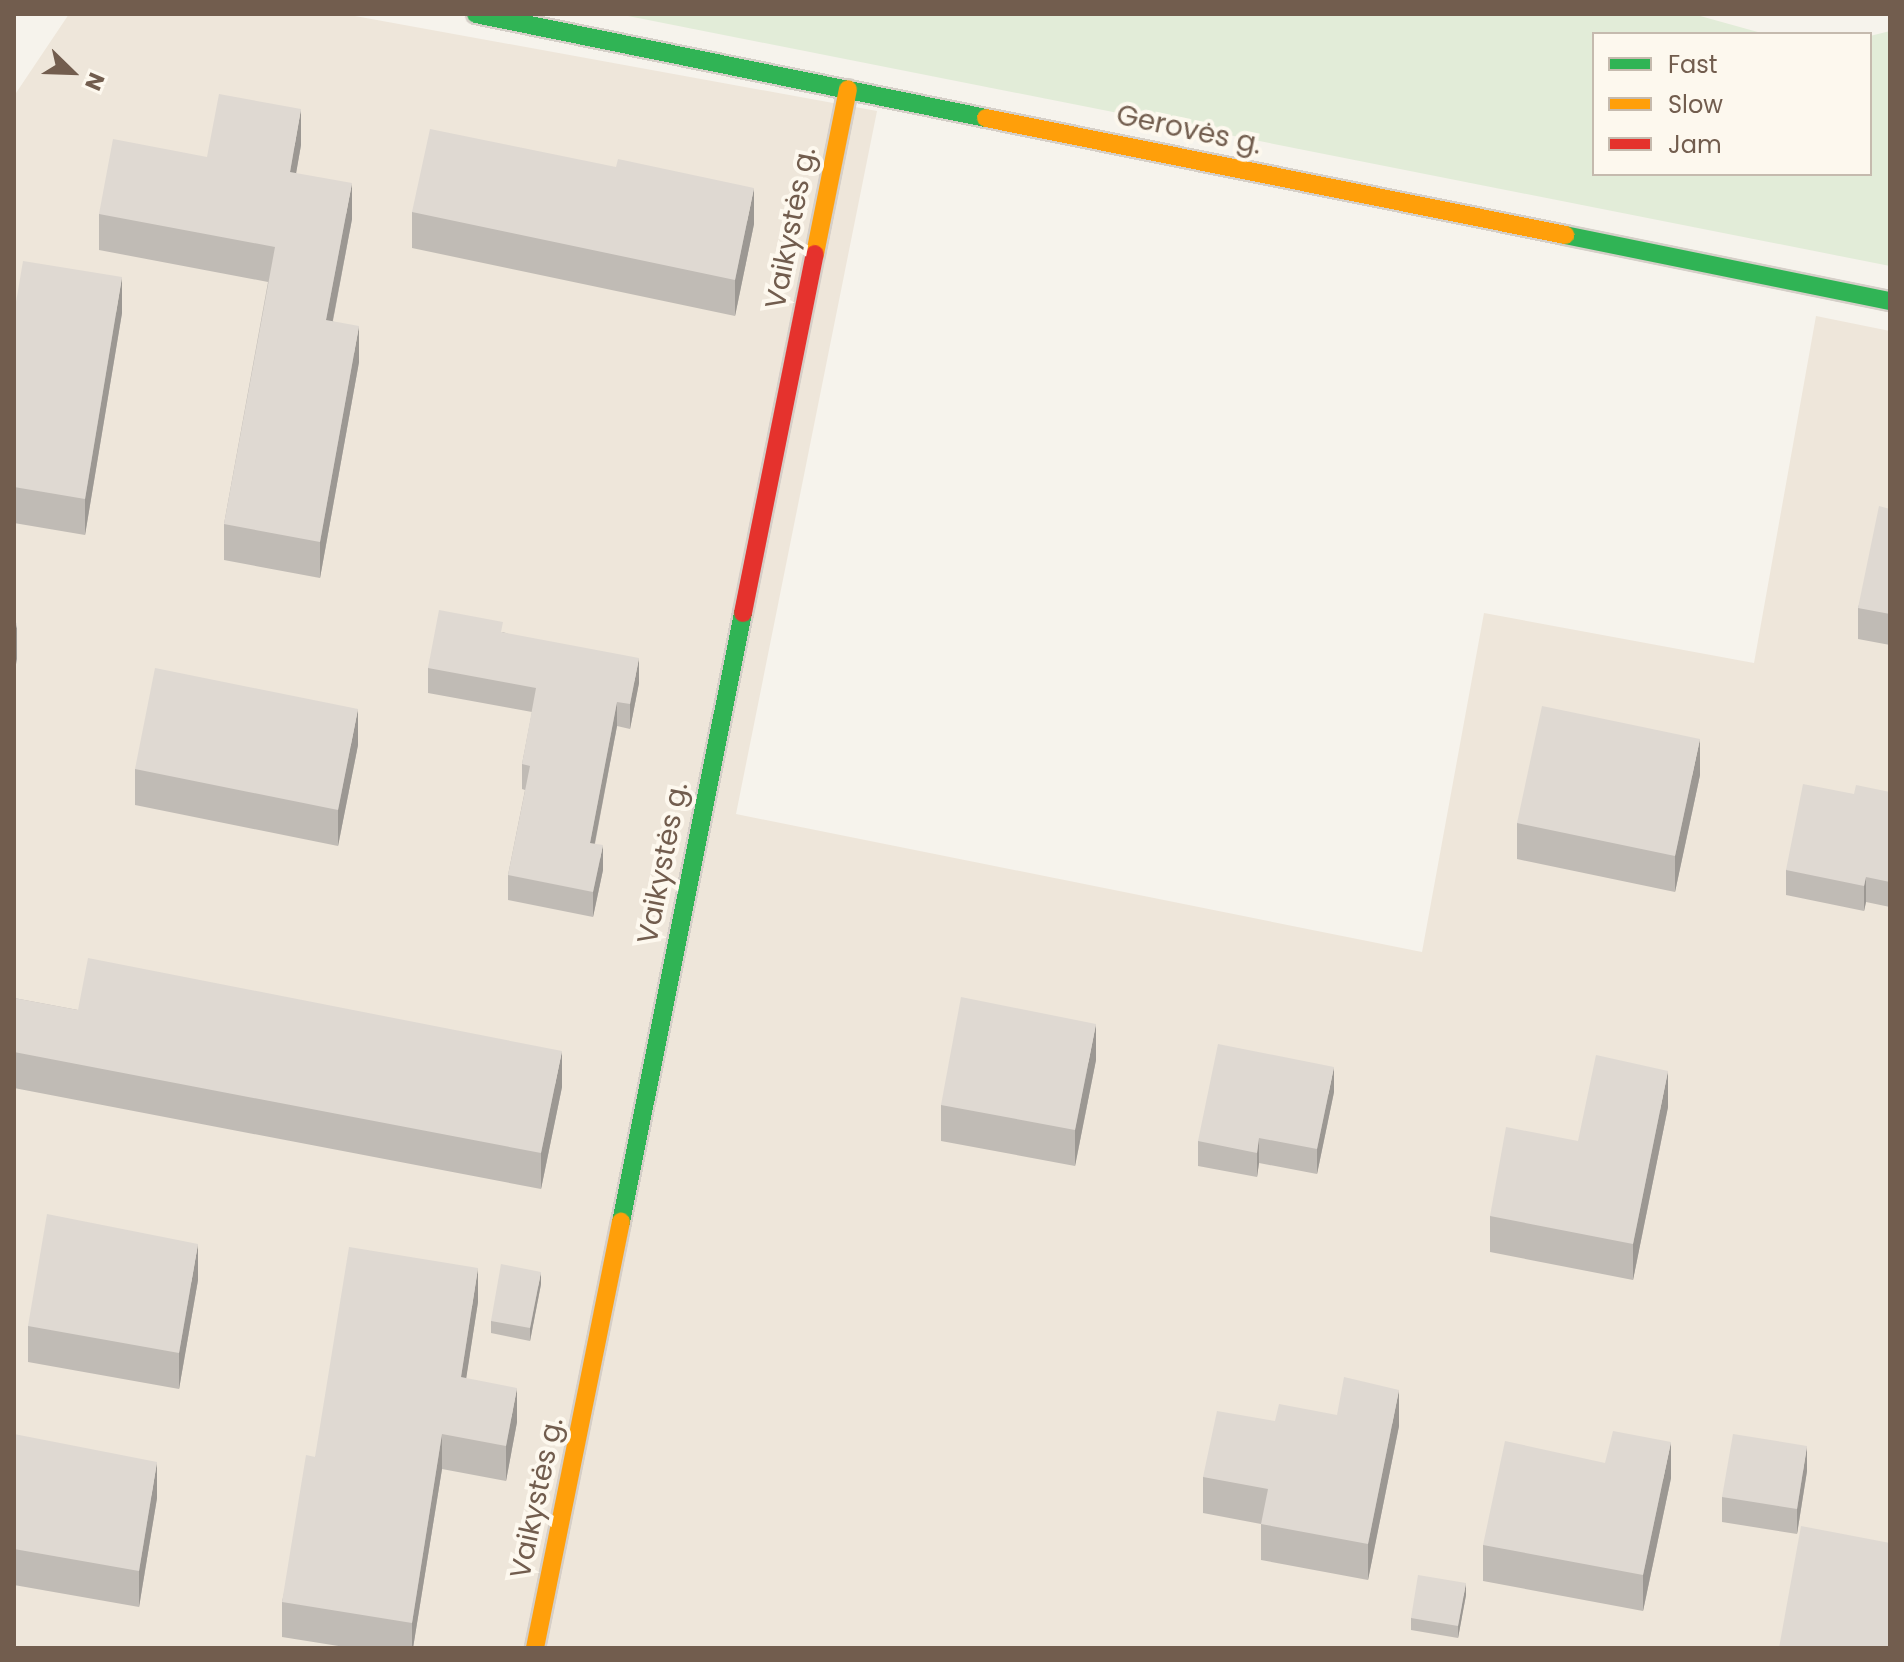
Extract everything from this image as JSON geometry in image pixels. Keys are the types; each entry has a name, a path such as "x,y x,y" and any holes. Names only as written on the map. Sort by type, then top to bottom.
{"street":[{"name":"Gerovės g.","path":"476,14 1890,301"},
{"name":"Vaikystės g.","path":"535,1648 848,89"}],"shaded area":[{"path":"69,14 344,14 877,111 736,814 1422,952 1484,613 1754,663 1816,316 1890,331 1890,1648 14,1648 14,96"}],"green space":[{"path":"618,14 1693,14 1758,32 1592,32 1592,176 1872,176 1872,36 1890,31 1890,266"}],"building":[{"path":"219,94 301,109 290,172 352,183 326,320 359,326 320,542 224,524 275,247 99,214 113,139 207,157"},
{"path":"430,129 616,167 618,159 754,188 735,280 412,212"},
{"path":"23,261 122,277 85,499 14,487 14,314"},
{"path":"1879,506 1890,509 1890,614 1858,608"},
{"path":"439,610 503,622 501,632 639,658 630,704 617,702 590,843 603,845 593,892 508,875 530,766 522,764 536,688 428,668"},
{"path":"155,668 358,709 338,810 135,769"},
{"path":"1542,706 1700,739 1675,856 1517,823"},
{"path":"1803,784 1854,794 1856,785 1890,792 1890,882 1866,877 1864,886 1786,870"},
{"path":"88,958 562,1051 541,1153 14,1052 14,998 78,1010"},
{"path":"961,997 1096,1024 1075,1130 941,1105"},
{"path":"1218,1044 1334,1067 1317,1149 1259,1138 1257,1153 1198,1141"},
{"path":"1596,1055 1668,1071 1633,1244 1490,1216 1506,1127 1578,1141"},
{"path":"47,1214 198,1244 179,1353 28,1326"},
{"path":"349,1247 478,1268 461,1377 517,1388 506,1446 442,1434 412,1623 282,1602 306,1455 315,1457"},
{"path":"501,1264 541,1272 530,1328 491,1321"},
{"path":"1344,1377 1399,1390 1368,1544 1261,1524 1268,1489 1203,1477 1217,1411 1275,1421 1279,1404 1337,1415"},
{"path":"1613,1431 1671,1442 1643,1575 1483,1545 1505,1441 1605,1463"},
{"path":"14,1434 157,1462 139,1571 14,1549"},
{"path":"1733,1434 1807,1446 1797,1509 1722,1497"},
{"path":"1801,1526 1890,1543 1890,1648 1779,1648"},
{"path":"1418,1575 1466,1583 1458,1626 1411,1618"}],"traffic: fast":[{"path":"476,14 986,118"},
{"path":"1565,235 1890,301"},
{"path":"621,1222 743,613"}],"traffic: slow":[{"path":"815,254 848,89"},
{"path":"986,118 1565,235"},
{"path":"535,1648 621,1222"}],"traffic: jam":[{"path":"743,613 815,254"}]}
